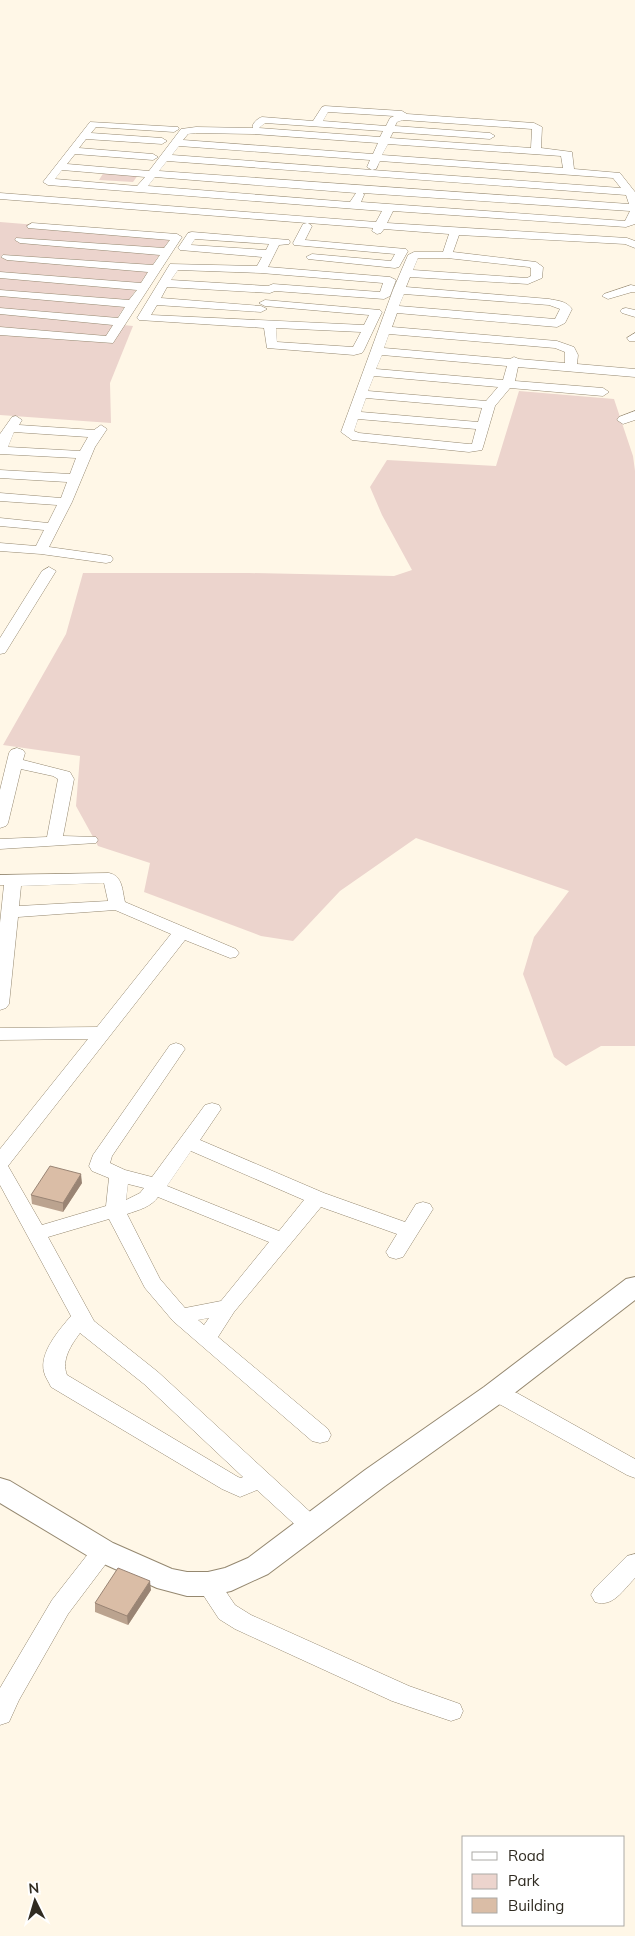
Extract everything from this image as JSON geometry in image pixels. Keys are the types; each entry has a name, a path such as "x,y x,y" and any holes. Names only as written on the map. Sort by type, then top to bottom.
{"main road":[{"path":"0,1489 103,1551 167,1580 187,1584 208,1584 231,1579 258,1566 494,1394 635,1286"}],"street":[{"path":"316,124 325,109 402,114 400,117"},
{"path":"354,205 382,141 393,120 400,117 532,125 537,127 531,139 536,151"},
{"path":"252,131 262,120 496,136"},
{"path":"174,129 92,125 48,182 626,224 631,222 635,208 630,192 616,175 176,143"},
{"path":"140,188 152,174 159,157 176,143 183,132 192,130 252,131 568,154 566,157 569,166 568,171"},
{"path":"83,136 162,141"},
{"path":"72,151 630,192"},
{"path":"60,167 635,208"},
{"path":"102,205 109,187"},
{"path":"0,196 48,203"},
{"path":"0,203 102,205 625,249 635,246"},
{"path":"0,266 48,203"},
{"path":"102,205 307,226 378,228"},
{"path":"378,228 389,208"},
{"path":"0,331 109,340 178,237 32,226"},
{"path":"298,243 307,226"},
{"path":"447,255 454,234"},
{"path":"269,254 184,248 192,235 402,251 395,264 312,258"},
{"path":"20,240 167,252"},
{"path":"260,270 276,242"},
{"path":"304,273 318,244"},
{"path":"406,273 528,281 536,278 538,268 532,264 447,255 414,255 406,273 399,290 347,430 353,436 469,448 477,447 489,405 508,383 514,361"},
{"path":"8,257 156,269"},
{"path":"164,283 384,296 390,280 260,270 174,266 142,318 367,330"},
{"path":"255,324 271,288 281,272"},
{"path":"0,275 144,286"},
{"path":"608,296 631,288 635,290"},
{"path":"392,309 557,323 561,321 566,308 558,303 399,290"},
{"path":"0,293 133,304"},
{"path":"153,301 376,312 358,350 354,351 271,345 270,324"},
{"path":"0,311 121,322"},
{"path":"384,330 549,343 570,350 571,365"},
{"path":"376,351 571,365 635,373"},
{"path":"571,365 635,362"},
{"path":"369,372 603,392"},
{"path":"360,394 489,405"},
{"path":"353,415 483,426"},
{"path":"0,462 1,444 13,424 99,431 74,478 65,502 41,550"},
{"path":"1,450 86,456"},
{"path":"0,474 74,478"},
{"path":"0,497 65,502"},
{"path":"0,522 52,526"},
{"path":"0,547 41,550 106,559"},
{"path":"0,650 49,571"},
{"path":"0,823 16,758 58,772 64,775 66,779 54,841"},
{"path":"0,844 90,840"},
{"path":"1,995 4,949 10,912 6,880 104,876 112,881 117,905"},
{"path":"10,912 117,905 230,953"},
{"path":"0,1162 182,932"},
{"path":"0,1034 102,1033"},
{"path":"176,1048 98,1166 119,1175 156,1186 283,1240"},
{"path":"37,1233 136,1204 147,1198 212,1109"},
{"path":"188,1142 317,1198 408,1231"},
{"path":"0,1169 37,1233 86,1326 152,1378 198,1423 311,1526"},
{"path":"119,1175 115,1210 152,1284 180,1316 320,1435"},
{"path":"206,1339 226,1307 317,1198"},
{"path":"396,1252 423,1209"},
{"path":"180,1316 226,1307"},
{"path":"82,1317 72,1328 60,1348 54,1366 55,1376 59,1381 240,1488 248,1485 257,1477"},
{"path":"494,1394 508,1399 635,1469"},
{"path":"0,1715 9,1695 60,1607 103,1551"},
{"path":"603,1595 635,1564"},
{"path":"208,1584 227,1612 243,1622 401,1694 450,1711"}],"green space":[{"path":"104,172 138,175 133,182 99,180"},
{"path":"0,222 172,236 113,324 133,326 110,383 111,423 0,415"},
{"path":"519,391 614,399 633,456 635,471 635,1046 601,1046 566,1066 554,1057 523,974 534,937 569,891 416,838 340,891 293,941 261,936 144,892 150,863 98,846 76,806 80,756 3,745 66,634 83,573 249,573 394,576 412,570 382,515 370,487 387,460 496,466"}],"building":[{"path":"50,1166 81,1174 63,1203 31,1195"},
{"path":"118,1568 150,1581 127,1616 95,1603"}]}
